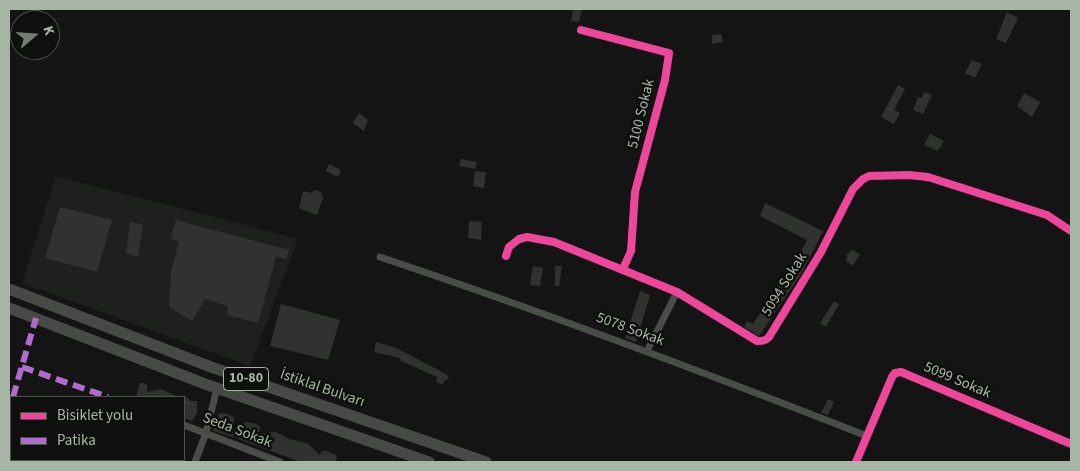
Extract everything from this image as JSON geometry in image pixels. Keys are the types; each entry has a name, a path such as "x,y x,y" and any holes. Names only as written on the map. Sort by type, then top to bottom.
{"main road":[{"name":"İstiklal Bulvarı","path":"9,289 211,367 486,462"},
{"name":"10-80","path":"9,308 217,388 429,462"}],"street":[{"name":"5100 Sokak","path":"581,30 669,53 665,80 635,192 631,251 623,269"},
{"name":"5094 Sokak","path":"506,256 509,246 513,242 527,237 554,242 677,292 757,341 766,340 821,252 853,189 869,176 910,175 928,177 1047,215 1071,231"},
{"name":"5078 Sokak","path":"380,257 500,297 647,351 867,436"},
{"path":"647,351 677,292"},
{"name":"5099 Sokak","path":"867,436 892,377 895,373 901,372 1071,444"},
{"path":"195,462 206,433 217,388"},
{"name":"Seda Sokak","path":"185,425 280,462"},
{"path":"856,462 867,436"}],"shaded area":[{"path":"56,176 298,239 250,366 22,283"}],"building":[{"path":"573,9 582,9 579,22 571,21"},
{"path":"1007,12 1018,18 1006,43 996,39"},
{"path":"721,34 723,42 712,44 712,35"},
{"path":"972,60 982,64 975,78 965,73"},
{"path":"898,85 905,89 894,110 900,113 894,124 881,117"},
{"path":"924,92 932,95 923,114 913,110 918,97 922,98"},
{"path":"1024,93 1040,102 1032,117 1017,106"},
{"path":"359,113 368,120 364,131 353,123"},
{"path":"930,134 944,141 938,151 924,145"},
{"path":"461,159 477,162 475,169 459,166"},
{"path":"329,164 341,170 338,177 326,171"},
{"path":"475,171 486,172 484,188 473,186"},
{"path":"314,190 321,192 323,198 317,215 299,208 303,191 312,193"},
{"path":"765,203 823,231 802,273 759,336 744,327 747,321 753,324 786,275 788,276 807,240 760,216"},
{"path":"60,207 112,220 97,272 45,258"},
{"path":"176,220 289,250 286,259 276,257 258,323 227,315 228,306 205,299 192,321 169,307 171,271 179,242 171,238"},
{"path":"469,221 482,222 481,240 468,238"},
{"path":"130,222 143,224 138,257 126,253"},
{"path":"852,250 860,254 853,266 846,261 846,255"},
{"path":"533,266 543,268 540,286 530,285"},
{"path":"555,266 562,266 559,286 555,286"},
{"path":"640,291 650,295 636,342 625,338"},
{"path":"834,301 839,304 826,327 820,323"},
{"path":"281,304 340,320 328,360 270,346"},
{"path":"376,342 396,348 449,377 446,381 444,380 443,385 436,382 437,377 399,360 400,358 374,352"},
{"path":"140,383 144,383 147,385 147,392 161,389 176,396 136,396"},
{"path":"184,396 191,401 197,401 197,413 192,421 185,418"},
{"path":"828,399 834,402 828,415 821,413"},
{"path":"220,413 234,417 233,437 213,431 216,419"},
{"path":"245,422 256,424 260,427 259,434 275,432 286,438 308,444 320,455 322,451 328,451 337,456 336,462 301,462 238,439"}],"marked path":[{"path":"13,396 36,318"},
{"path":"22,367 105,396"},
{"path":"9,411 10,406"}],"cycle path":[{"path":"581,30 669,53 665,80 635,192 631,251 623,269"},
{"path":"506,256 509,247 519,239 527,237 554,242 677,292 757,341 761,341 769,337 821,252 853,189 869,176 909,175 928,177 1047,215 1071,231"},
{"path":"856,462 892,377 895,373 901,372 1071,444"}]}
